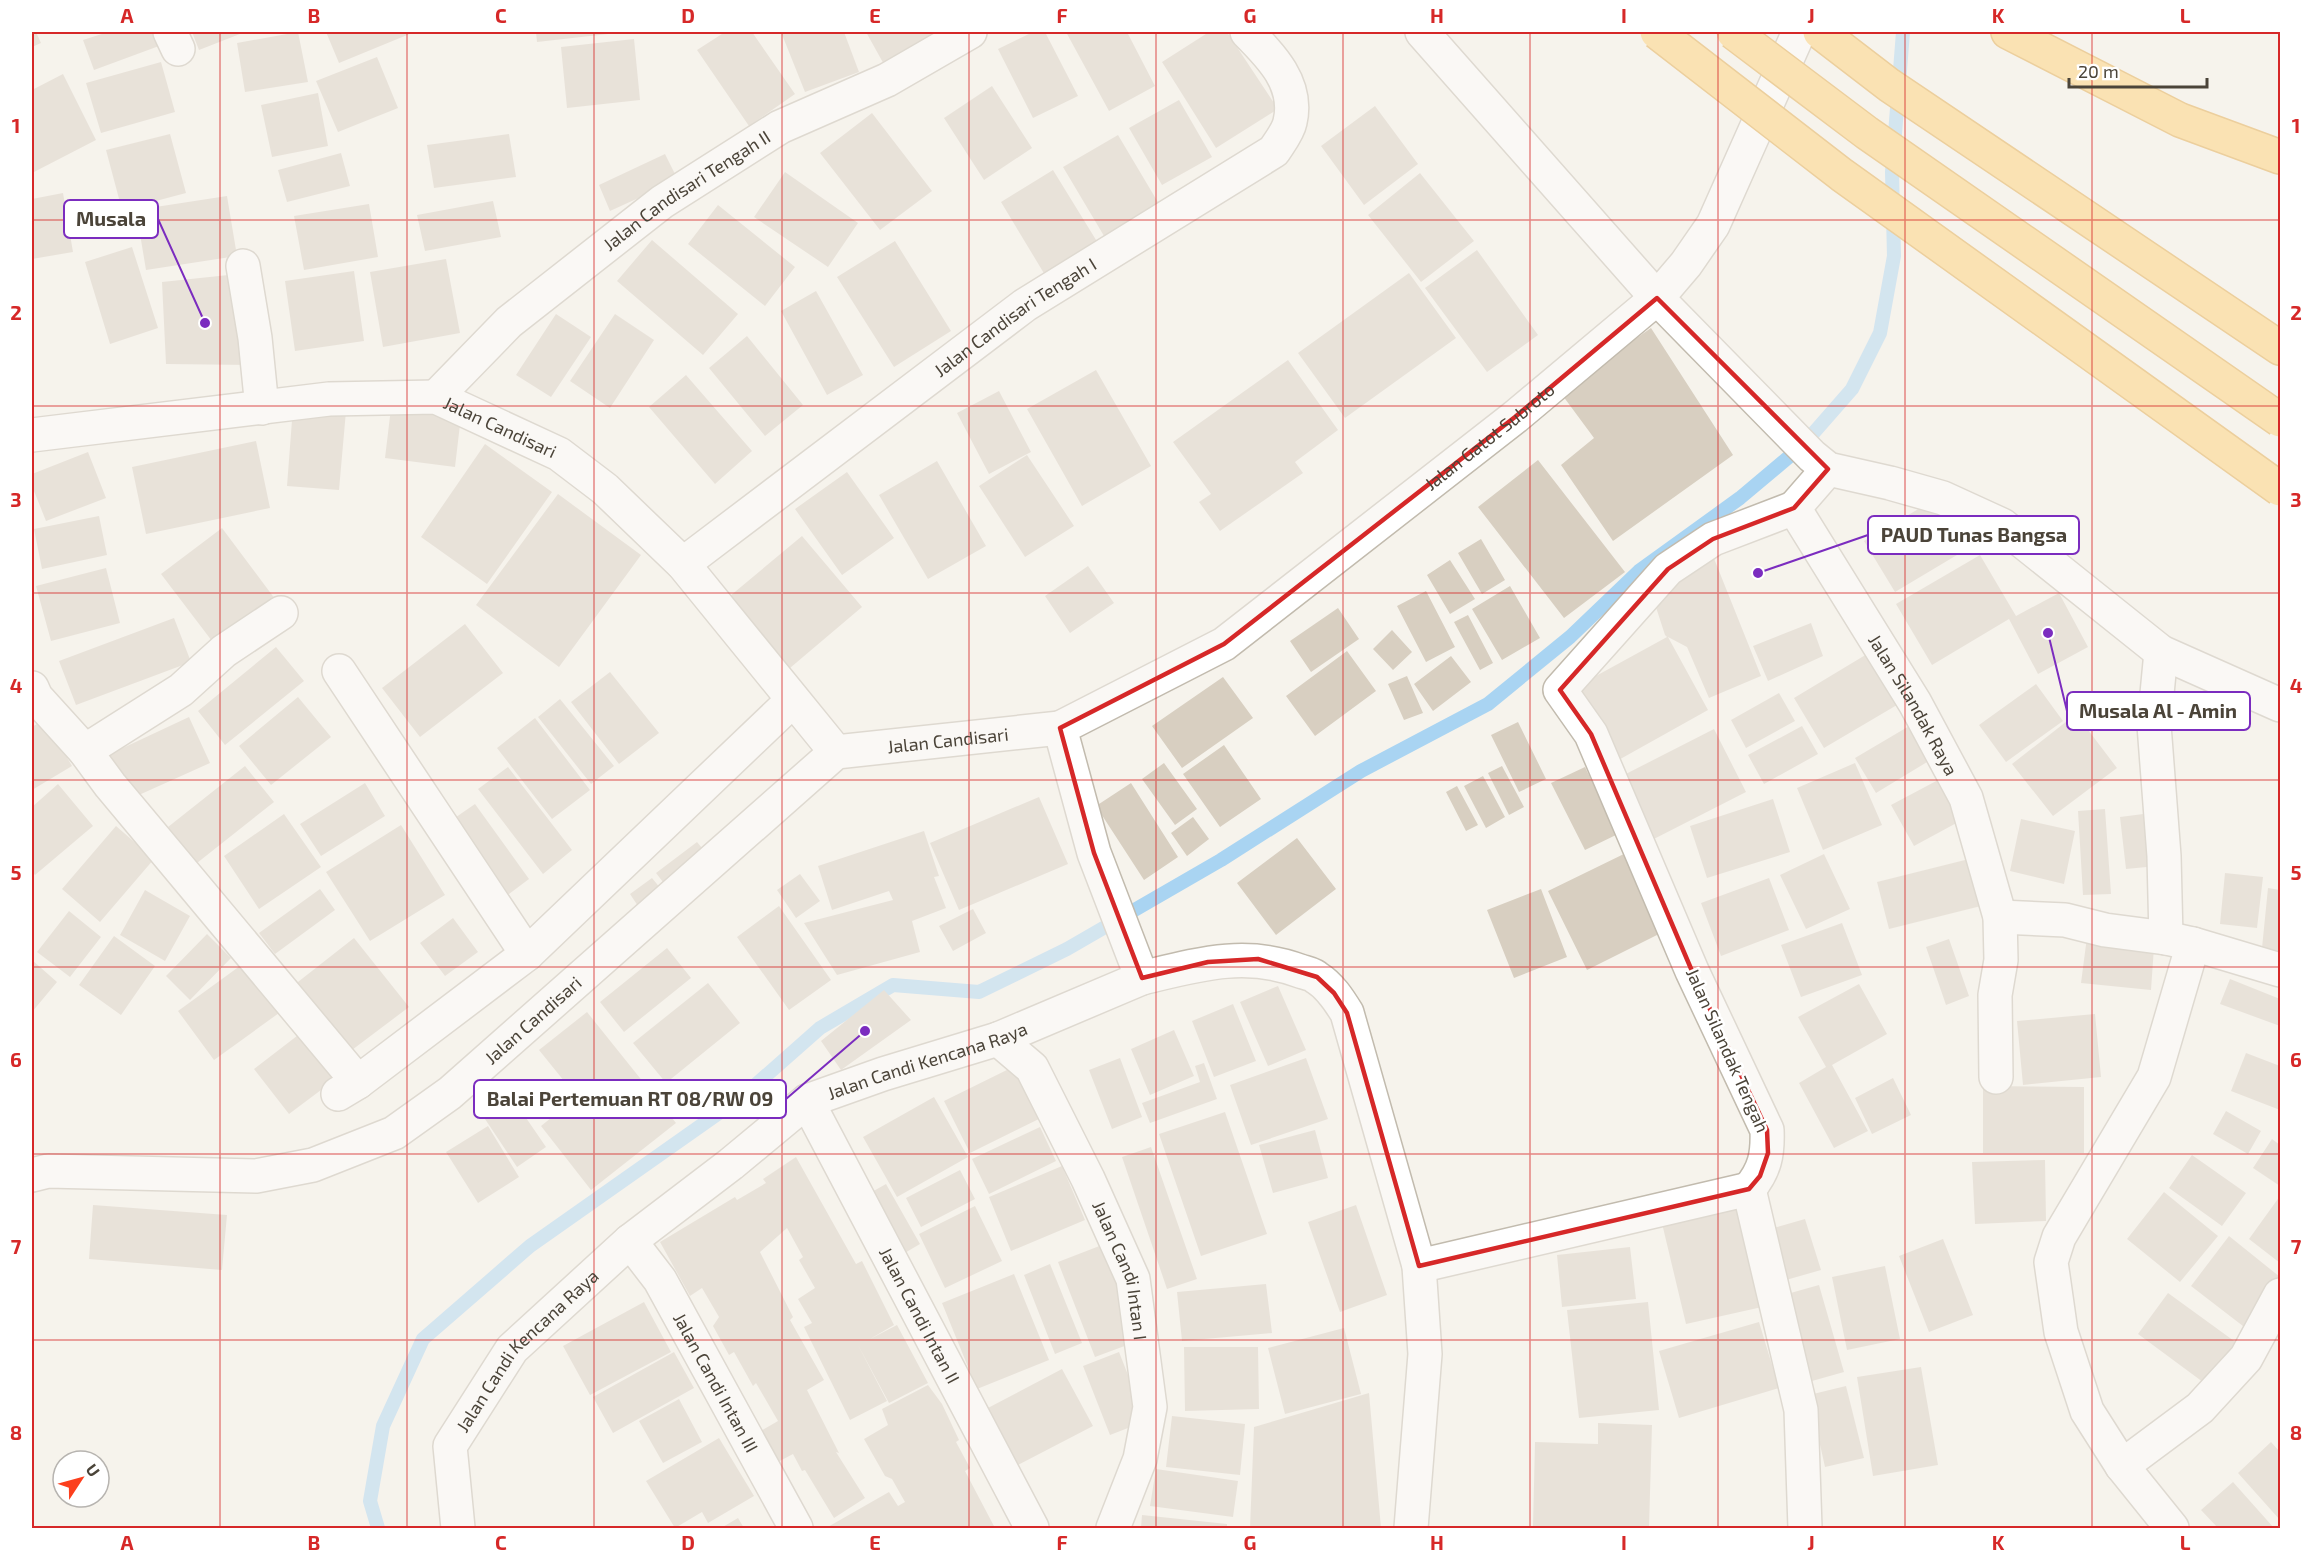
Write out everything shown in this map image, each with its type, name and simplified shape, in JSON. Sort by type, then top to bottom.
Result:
[{"type":"highway","points":[[1657,32],[1842,175],[2280,489]]},
{"type":"highway","points":[[1733,32],[1867,133],[2280,420]]},
{"type":"highway","points":[[1820,32],[1889,85],[2280,348]]},
{"type":"highway","points":[[2008,32],[2180,120],[2280,157]]},
{"type":"street","name":"Jalan Candisari Tengah II","points":[[436,397],[509,322],[662,202],[780,127],[887,80],[970,32]]},
{"type":"street","points":[[1422,32],[1657,298],[1820,462],[1943,498],[2002,525],[2161,652],[2280,705]]},
{"type":"street","name":"Jalan Gatot Subroto","points":[[1059,728],[1224,644],[1515,417],[1657,298],[1686,264],[1713,225],[1799,32]]},
{"type":"street","name":"Jalan Candisari Tengah I","points":[[683,564],[1025,305],[1274,151],[1290,123],[1292,99],[1286,79],[1258,43]]},
{"type":"street","points":[[243,266],[255,338],[262,408]]},
{"type":"street","name":"Jalan Candisari","points":[[32,435],[329,399],[436,397],[559,454],[605,489],[683,564],[836,752]]},
{"type":"street","points":[[1794,508],[1820,462]]},
{"type":"street","name":"Jalan Silandak Tengah","points":[[1749,1189],[1760,1176],[1768,1154],[1767,1130],[1692,971],[1591,734],[1560,690],[1668,569],[1713,539],[1794,508]]},
{"type":"street","name":"Jalan Silandak Raya","points":[[1794,508],[1915,703],[1966,798],[2000,917],[2001,960],[1995,994],[1996,1077]]},
{"type":"street","points":[[85,751],[181,690],[224,651],[281,613]]},
{"type":"street","points":[[2161,652],[2154,724],[2164,856],[2180,941],[2154,1077],[2059,1237],[2051,1262],[2061,1332],[2087,1411],[2122,1466],[2172,1528]]},
{"type":"street","points":[[339,671],[526,954]]},
{"type":"street","points":[[33,694],[85,751],[348,1088],[526,954],[793,700]]},
{"type":"street","name":"Jalan Candisari","points":[[32,1175],[48,1171],[256,1176],[313,1165],[394,1133],[450,1093],[836,752],[1059,728]]},
{"type":"street","points":[[1059,728],[1094,853],[1142,978]]},
{"type":"street","points":[[2000,917],[2065,920],[2105,930],[2180,941],[2280,970]]},
{"type":"street","name":"Jalan Candi Kencana Raya","points":[[458,1528],[450,1446],[512,1349],[630,1241],[807,1101],[883,1074],[998,1039],[1142,978],[1208,962],[1258,959],[1291,967],[1317,977],[1334,993],[1347,1012],[1419,1266],[1425,1354],[1411,1528]]},
{"type":"street","name":"Jalan Candi Intan I","points":[[998,1039],[1032,1068],[1088,1179],[1133,1279],[1150,1407],[1140,1459],[1113,1528]]},
{"type":"street","name":"Jalan Candi Intan II","points":[[807,1101],[1032,1528]]},
{"type":"street","points":[[1419,1266],[1749,1189],[1801,1410],[1805,1528]]},
{"type":"street","name":"Jalan Candi Intan III","points":[[630,1241],[660,1280],[796,1528]]},
{"type":"street","points":[[2122,1466],[2200,1408],[2246,1358],[2280,1296]]},
{"type":"highlighted area","points":[[1657,298],[1828,469],[1794,508],[1713,539],[1668,569],[1560,690],[1591,734],[1692,971],[1767,1130],[1768,1153],[1760,1176],[1749,1189],[1419,1266],[1347,1013],[1334,993],[1317,977],[1258,959],[1208,962],[1142,978],[1094,853],[1060,728],[1224,644],[1515,417]]},
{"type":"building","points":[[32,32],[36,32],[41,43],[32,47]]},
{"type":"building","points":[[108,32],[154,32],[159,46],[94,70],[83,40]]},
{"type":"building","points":[[192,32],[245,32],[199,50]]},
{"type":"building","points":[[298,32],[308,82],[245,92],[237,43]]},
{"type":"building","points":[[326,32],[411,32],[412,33],[339,63]]},
{"type":"building","points":[[536,32],[608,32],[608,34],[537,42]]},
{"type":"building","points":[[725,32],[752,32],[795,94],[749,126],[697,50]]},
{"type":"building","points":[[781,32],[844,32],[859,72],[805,92]]},
{"type":"building","points":[[866,32],[938,32],[942,39],[886,68]]},
{"type":"building","points":[[1033,32],[1045,32],[1078,96],[1033,118],[998,49]]},
{"type":"building","points":[[1066,32],[1127,32],[1155,86],[1109,111]]},
{"type":"building","points":[[1209,32],[1227,32],[1278,109],[1216,148],[1162,62]]},
{"type":"building","points":[[634,39],[640,100],[567,108],[561,47]]},
{"type":"building","points":[[377,57],[398,108],[338,132],[316,81]]},
{"type":"building","points":[[161,62],[175,112],[101,133],[86,83]]},
{"type":"building","points":[[63,74],[96,140],[32,173],[32,90]]},
{"type":"building","points":[[992,86],[1032,148],[984,180],[944,118]]},
{"type":"building","points":[[318,93],[328,146],[272,157],[261,105]]},
{"type":"building","points":[[1179,100],[1212,157],[1162,185],[1129,128]]},
{"type":"building","points":[[1375,106],[1418,164],[1364,205],[1321,146]]},
{"type":"building","points":[[872,113],[932,191],[880,230],[820,153]]},
{"type":"building","points":[[170,134],[186,193],[122,210],[106,150]]},
{"type":"building","points":[[509,134],[516,177],[434,188],[427,145]]},
{"type":"building","points":[[1118,135],[1162,209],[1107,241],[1063,167]]},
{"type":"building","points":[[341,153],[350,186],[287,202],[278,170]]},
{"type":"building","points":[[665,154],[678,180],[610,211],[599,185]]},
{"type":"building","points":[[1053,170],[1101,248],[1048,280],[1001,202]]},
{"type":"building","points":[[785,172],[858,223],[828,267],[754,217]]},
{"type":"building","points":[[1420,173],[1474,241],[1421,282],[1368,215]]},
{"type":"building","points":[[63,193],[73,252],[32,259],[32,199]]},
{"type":"building","points":[[227,196],[237,256],[146,270],[136,210]]},
{"type":"building","points":[[493,201],[501,237],[425,251],[417,215]]},
{"type":"building","points":[[369,204],[378,257],[304,270],[294,216]]},
{"type":"building","points":[[718,205],[795,267],[765,306],[688,244]]},
{"type":"building","points":[[652,240],[738,314],[703,355],[617,281]]},
{"type":"building","points":[[895,241],[951,331],[894,367],[837,277]]},
{"type":"building","points":[[132,247],[158,328],[110,344],[85,262]]},
{"type":"building","points":[[1477,250],[1538,335],[1487,372],[1425,288]]},
{"type":"building","points":[[446,259],[460,333],[383,347],[370,272]]},
{"type":"building","points":[[354,271],[364,341],[295,351],[285,281]]},
{"type":"building","points":[[1409,273],[1456,338],[1345,418],[1298,353]]},
{"type":"building","points":[[238,274],[251,365],[166,364],[162,282]]},
{"type":"building","points":[[816,291],[863,375],[827,395],[781,311]]},
{"type":"building","points":[[556,314],[591,337],[551,397],[516,375]]},
{"type":"building","points":[[615,314],[654,340],[610,408],[570,381]]},
{"type":"building","points":[[1651,328],[1733,455],[1613,541],[1561,465],[1594,438],[1560,392]]},
{"type":"building","points":[[747,336],[803,405],[765,436],[709,368]]},
{"type":"building","points":[[1288,360],[1338,430],[1295,462],[1303,473],[1220,531],[1199,502],[1211,494],[1173,442]]},
{"type":"building","points":[[1096,370],[1151,466],[1082,506],[1027,409]]},
{"type":"building","points":[[686,375],[752,451],[715,484],[649,407]]},
{"type":"building","points":[[999,391],[1031,452],[989,474],[957,413]]},
{"type":"building","points":[[293,407],[346,411],[339,490],[287,486]]},
{"type":"building","points":[[391,408],[461,416],[455,467],[385,458]]},
{"type":"building","points":[[256,441],[270,508],[146,534],[132,467]]},
{"type":"building","points":[[485,444],[552,492],[487,584],[421,537]]},
{"type":"building","points":[[88,452],[106,498],[46,521],[32,486],[32,474]]},
{"type":"building","points":[[1027,455],[1074,526],[1025,557],[979,486]]},
{"type":"building","points":[[1538,460],[1625,572],[1564,618],[1478,507]]},
{"type":"building","points":[[937,461],[986,546],[928,579],[879,495]]},
{"type":"building","points":[[847,472],[894,538],[842,575],[795,509]]},
{"type":"building","points":[[558,494],[641,555],[559,667],[476,605]]},
{"type":"building","points":[[1932,501],[1962,552],[1895,592],[1864,541]]},
{"type":"building","points":[[99,516],[107,555],[42,569],[34,529]]},
{"type":"building","points":[[222,528],[275,599],[215,645],[161,574]]},
{"type":"building","points":[[802,536],[862,607],[790,668],[730,596]]},
{"type":"building","points":[[1481,539],[1505,580],[1482,594],[1458,553]]},
{"type":"building","points":[[1711,551],[1761,676],[1709,698],[1687,647],[1668,637],[1708,710],[1615,762],[1574,688],[1667,637],[1652,595]]},
{"type":"building","points":[[1980,555],[2016,616],[2059,593],[2088,647],[2038,674],[2009,619],[1932,665],[1896,604]]},
{"type":"building","points":[[1450,560],[1475,599],[1450,614],[1427,575]]},
{"type":"building","points":[[1088,566],[1114,603],[1070,633],[1045,596]]},
{"type":"building","points":[[106,568],[120,623],[51,641],[36,586]]},
{"type":"building","points":[[1510,586],[1540,638],[1502,660],[1472,609]]},
{"type":"building","points":[[1426,591],[1455,647],[1426,662],[1397,606]]},
{"type":"building","points":[[1338,608],[1359,639],[1311,672],[1290,641]]},
{"type":"building","points":[[1468,615],[1493,663],[1480,670],[1454,622]]},
{"type":"building","points":[[174,618],[191,662],[76,705],[59,661]]},
{"type":"building","points":[[1811,623],[1823,656],[1768,681],[1753,646]]},
{"type":"building","points":[[465,624],[503,673],[420,737],[382,688]]},
{"type":"building","points":[[1392,630],[1412,652],[1393,670],[1373,649]]},
{"type":"building","points":[[276,647],[304,681],[225,745],[198,711]]},
{"type":"building","points":[[1347,651],[1376,691],[1315,736],[1286,696]]},
{"type":"building","points":[[1872,651],[1902,702],[1824,748],[1794,698]]},
{"type":"building","points":[[1451,656],[1471,682],[1433,711],[1414,684]]},
{"type":"building","points":[[610,672],[659,733],[619,764],[571,702]]},
{"type":"building","points":[[1407,676],[1423,713],[1404,720],[1388,684]]},
{"type":"building","points":[[1223,677],[1253,718],[1182,768],[1152,726]]},
{"type":"building","points":[[2036,684],[2063,721],[2006,762],[1979,725]]},
{"type":"building","points":[[1779,693],[1795,721],[1746,748],[1731,720]]},
{"type":"building","points":[[298,697],[331,737],[271,785],[239,746]]},
{"type":"building","points":[[560,699],[614,766],[591,784],[538,717]]},
{"type":"building","points":[[2076,714],[2117,768],[2053,816],[2012,764]]},
{"type":"building","points":[[189,717],[210,763],[130,799],[110,754]]},
{"type":"building","points":[[535,718],[590,790],[552,819],[497,748]]},
{"type":"building","points":[[45,719],[72,766],[32,790],[32,727]]},
{"type":"building","points":[[1518,722],[1546,779],[1519,792],[1491,735]]},
{"type":"building","points":[[1916,722],[1937,756],[1876,793],[1855,758]]},
{"type":"building","points":[[1802,726],[1818,754],[1764,784],[1748,755]]},
{"type":"building","points":[[1714,729],[1746,792],[1648,842],[1616,779]]},
{"type":"building","points":[[1224,745],[1261,799],[1220,827],[1183,774]]},
{"type":"building","points":[[1164,763],[1197,809],[1175,825],[1142,779]]},
{"type":"building","points":[[1855,763],[1882,825],[1823,850],[1797,788]]},
{"type":"building","points":[[245,766],[274,802],[197,863],[168,827]]},
{"type":"building","points":[[1502,766],[1524,807],[1509,815],[1488,773]]},
{"type":"building","points":[[508,767],[572,850],[543,874],[478,789]]},
{"type":"building","points":[[1585,767],[1618,834],[1585,850],[1551,783]]},
{"type":"building","points":[[1483,776],[1505,817],[1486,828],[1464,786]]},
{"type":"building","points":[[1940,779],[1962,820],[1914,846],[1891,805]]},
{"type":"building","points":[[365,783],[385,816],[321,856],[300,824]]},
{"type":"building","points":[[1131,783],[1178,857],[1144,880],[1096,806]]},
{"type":"building","points":[[58,784],[93,826],[35,875],[32,871],[32,807]]},
{"type":"building","points":[[1457,786],[1478,825],[1466,831],[1446,792]]},
{"type":"building","points":[[1039,797],[1068,864],[959,910],[930,843]]},
{"type":"building","points":[[1773,799],[1790,852],[1707,878],[1690,826]]},
{"type":"building","points":[[475,804],[529,879],[501,900],[446,824]]},
{"type":"building","points":[[2105,809],[2111,894],[2083,895],[2078,811]]},
{"type":"building","points":[[2151,813],[2157,866],[2126,869],[2120,817]]},
{"type":"building","points":[[284,814],[321,867],[259,909],[224,856]]},
{"type":"building","points":[[1193,817],[1209,839],[1187,856],[1171,833]]},
{"type":"building","points":[[2021,819],[2075,831],[2064,884],[2010,871]]},
{"type":"building","points":[[401,825],[445,895],[370,941],[326,872]]},
{"type":"building","points":[[116,826],[154,859],[100,922],[62,889]]},
{"type":"building","points":[[924,831],[939,876],[934,877],[946,908],[912,921],[920,952],[837,975],[804,923],[893,900],[889,891],[832,910],[818,866]]},
{"type":"building","points":[[1297,838],[1336,889],[1276,935],[1237,883]]},
{"type":"building","points":[[697,842],[707,854],[666,886],[656,873]]},
{"type":"building","points":[[1630,851],[1669,929],[1587,970],[1548,891]]},
{"type":"building","points":[[1824,854],[1850,909],[1806,929],[1780,875]]},
{"type":"building","points":[[1969,859],[1981,906],[1889,929],[1877,882]]},
{"type":"building","points":[[2225,873],[2263,877],[2257,928],[2220,924]]},
{"type":"building","points":[[800,874],[820,901],[796,918],[777,890]]},
{"type":"building","points":[[652,878],[661,889],[638,906],[630,894]]},
{"type":"building","points":[[1769,878],[1789,930],[1721,956],[1701,903]]},
{"type":"building","points":[[2268,888],[2280,890],[2280,960],[2261,958]]},
{"type":"building","points":[[320,889],[335,910],[275,954],[259,933]]},
{"type":"building","points":[[1541,889],[1567,957],[1514,978],[1487,910]]},
{"type":"building","points":[[145,890],[190,916],[165,961],[120,935]]},
{"type":"building","points":[[779,906],[831,980],[789,1010],[737,937]]},
{"type":"building","points":[[973,909],[986,933],[953,951],[939,926]]},
{"type":"building","points":[[69,911],[101,937],[70,977],[37,952]]},
{"type":"building","points":[[453,918],[478,952],[445,976],[420,943]]},
{"type":"building","points":[[1842,923],[1862,975],[1801,997],[1781,945]]},
{"type":"building","points":[[207,934],[231,958],[190,1000],[166,976]]},
{"type":"building","points":[[114,936],[155,966],[121,1015],[79,985]]},
{"type":"building","points":[[2087,937],[2154,947],[2151,990],[2081,983]]},
{"type":"building","points":[[354,938],[409,1007],[344,1056],[289,989]]},
{"type":"building","points":[[1949,939],[1969,996],[1946,1005],[1926,947]]},
{"type":"building","points":[[667,948],[691,978],[624,1032],[600,1002]]},
{"type":"building","points":[[32,960],[57,982],[32,1012]]},
{"type":"building","points":[[244,963],[279,1013],[214,1060],[178,1011]]},
{"type":"building","points":[[2230,979],[2280,999],[2280,1026],[2220,1004]]},
{"type":"building","points":[[708,983],[740,1023],[666,1083],[633,1043]]},
{"type":"building","points":[[1859,984],[1887,1034],[1832,1065],[1868,1131],[1834,1148],[1799,1083],[1826,1067],[1798,1017]]},
{"type":"building","points":[[1278,986],[1306,1050],[1268,1066],[1240,1002]]},
{"type":"building","points":[[884,990],[911,1020],[841,1070],[821,1041]]},
{"type":"building","points":[[1233,1004],[1256,1061],[1214,1077],[1192,1021]]},
{"type":"building","points":[[587,1012],[676,1123],[591,1190],[541,1126],[577,1097],[539,1050]]},
{"type":"building","points":[[2095,1014],[2101,1077],[2023,1085],[2017,1021]]},
{"type":"building","points":[[306,1029],[341,1075],[289,1114],[254,1069]]},
{"type":"building","points":[[1174,1030],[1194,1076],[1150,1095],[1131,1049]]},
{"type":"building","points":[[2246,1053],[2280,1066],[2280,1110],[2231,1091]]},
{"type":"building","points":[[1120,1058],[1142,1117],[1112,1129],[1089,1070]]},
{"type":"building","points":[[1306,1058],[1328,1119],[1251,1145],[1230,1085]]},
{"type":"building","points":[[1021,1063],[1047,1115],[970,1153],[944,1101]]},
{"type":"building","points":[[1204,1063],[1217,1099],[1150,1123],[1142,1103],[1200,1082],[1195,1066]]},
{"type":"building","points":[[1893,1078],[1911,1115],[1872,1134],[1855,1098]]},
{"type":"building","points":[[1983,1086],[2084,1087],[2084,1153],[1983,1153]]},
{"type":"building","points":[[505,1087],[546,1147],[517,1167],[477,1107]]},
{"type":"building","points":[[934,1097],[968,1157],[897,1197],[863,1137]]},
{"type":"building","points":[[2226,1111],[2261,1131],[2248,1154],[2213,1134]]},
{"type":"building","points":[[1225,1112],[1267,1234],[1201,1256],[1159,1134]]},
{"type":"building","points":[[488,1126],[519,1177],[478,1203],[446,1152]]},
{"type":"building","points":[[1040,1127],[1056,1161],[989,1194],[972,1159]]},
{"type":"building","points":[[1315,1130],[1328,1178],[1273,1193],[1259,1145]]},
{"type":"building","points":[[2272,1139],[2280,1145],[2280,1186],[2253,1168]]},
{"type":"building","points":[[1151,1147],[1197,1279],[1167,1289],[1122,1157]]},
{"type":"building","points":[[2192,1155],[2246,1193],[2222,1226],[2169,1188]]},
{"type":"building","points":[[796,1157],[856,1264],[862,1261],[894,1325],[870,1339],[897,1325],[928,1383],[889,1403],[858,1345],[887,1401],[850,1420],[804,1327],[812,1323],[798,1299],[815,1288],[799,1260],[803,1257],[787,1228],[760,1252],[793,1317],[790,1320],[824,1380],[807,1390],[839,1453],[836,1452],[865,1498],[834,1518],[793,1454],[776,1463],[759,1432],[778,1421],[756,1383],[753,1386],[734,1352],[729,1355],[713,1326],[719,1317],[702,1288],[690,1296],[660,1242],[735,1197],[737,1200],[766,1183],[763,1179]]},
{"type":"building","points":[[2045,1160],[2046,1221],[1975,1224],[1972,1162]]},
{"type":"building","points":[[1062,1166],[1085,1220],[1011,1251],[989,1197]]},
{"type":"building","points":[[960,1170],[975,1199],[921,1227],[906,1198]]},
{"type":"building","points":[[886,1184],[920,1244],[903,1254],[870,1193]]},
{"type":"building","points":[[2164,1192],[2218,1236],[2180,1282],[2127,1239]]},
{"type":"building","points":[[2280,1196],[2280,1263],[2249,1239]]},
{"type":"building","points":[[1737,1198],[1762,1307],[1686,1324],[1660,1215]]},
{"type":"building","points":[[93,1205],[227,1215],[222,1270],[89,1259]]},
{"type":"building","points":[[1356,1205],[1387,1295],[1340,1312],[1308,1222]]},
{"type":"building","points":[[975,1206],[1002,1261],[945,1288],[919,1234]]},
{"type":"building","points":[[1805,1219],[1821,1270],[1786,1280],[1770,1229]]},
{"type":"building","points":[[2229,1236],[2280,1277],[2252,1333],[2191,1286]]},
{"type":"building","points":[[1943,1239],[1973,1315],[1929,1332],[1899,1256]]},
{"type":"building","points":[[1102,1245],[1138,1341],[1095,1357],[1058,1262]]},
{"type":"building","points":[[1630,1247],[1636,1299],[1562,1307],[1557,1255]]},
{"type":"building","points":[[1050,1264],[1082,1343],[1055,1354],[1024,1275]]},
{"type":"building","points":[[1885,1266],[1900,1339],[1847,1350],[1832,1277]]},
{"type":"building","points":[[1014,1274],[1049,1360],[977,1389],[942,1303]]},
{"type":"building","points":[[1266,1284],[1272,1333],[1182,1341],[1177,1292]]},
{"type":"building","points":[[1819,1285],[1844,1372],[1812,1381],[1787,1294]]},
{"type":"building","points":[[2168,1293],[2241,1346],[2211,1388],[2138,1334]]},
{"type":"building","points":[[644,1302],[671,1352],[590,1395],[563,1346]]},
{"type":"building","points":[[1648,1302],[1659,1410],[1579,1418],[1567,1310]]},
{"type":"building","points":[[1759,1322],[1779,1388],[1679,1418],[1659,1351]]},
{"type":"building","points":[[1344,1328],[1361,1394],[1285,1414],[1268,1348]]},
{"type":"building","points":[[1184,1347],[1258,1347],[1259,1409],[1185,1411]]},
{"type":"building","points":[[674,1352],[694,1388],[613,1433],[593,1397]]},
{"type":"building","points":[[1119,1352],[1146,1421],[1110,1435],[1083,1366]]},
{"type":"building","points":[[1921,1367],[1938,1465],[1873,1476],[1857,1377]]},
{"type":"building","points":[[1062,1369],[1093,1426],[1016,1466],[986,1409]]},
{"type":"building","points":[[928,1385],[942,1404],[959,1440],[956,1442],[970,1468],[965,1471],[995,1528],[826,1528],[889,1492],[898,1506],[905,1502],[892,1479],[885,1476],[864,1439],[888,1425],[882,1409]]},
{"type":"building","points":[[1846,1386],[1864,1458],[1825,1467],[1809,1395]]},
{"type":"building","points":[[1369,1393],[1381,1528],[1250,1528],[1254,1427]]},
{"type":"building","points":[[679,1399],[702,1442],[663,1463],[639,1421]]},
{"type":"building","points":[[1172,1416],[1245,1424],[1240,1475],[1166,1467]]},
{"type":"building","points":[[1598,1423],[1652,1425],[1649,1528],[1533,1527],[1535,1442],[1598,1444]]},
{"type":"building","points":[[719,1438],[754,1496],[708,1523],[702,1512],[675,1528],[646,1481]]},
{"type":"building","points":[[2271,1442],[2280,1452],[2280,1520],[2238,1473]]},
{"type":"building","points":[[1156,1469],[1238,1481],[1233,1517],[1150,1506]]},
{"type":"building","points":[[2233,1482],[2274,1528],[2218,1528],[2201,1510]]},
{"type":"building","points":[[1142,1515],[1227,1524],[1227,1528],[1141,1528]]},
{"type":"building","points":[[738,1518],[744,1528],[721,1528]]},
{"type":"waterway","points":[[378,1528],[370,1501],[383,1426],[423,1339],[530,1246],[743,1096],[820,1028],[893,985],[979,992],[1067,949],[1221,860],[1361,771],[1488,704],[1570,637],[1639,571],[1740,498],[1803,445],[1852,389],[1880,333],[1894,256],[1892,172],[1903,32]]},
{"type":"place","name":"Musala","points":[[205,323]]},
{"type":"place","name":"PAUD Tunas Bangsa","points":[[1758,573]]},
{"type":"place","name":"Musala Al - Amin","points":[[2048,633]]},
{"type":"place","name":"Balai Pertemuan RT 08/RW 09","points":[[865,1031]]}]
